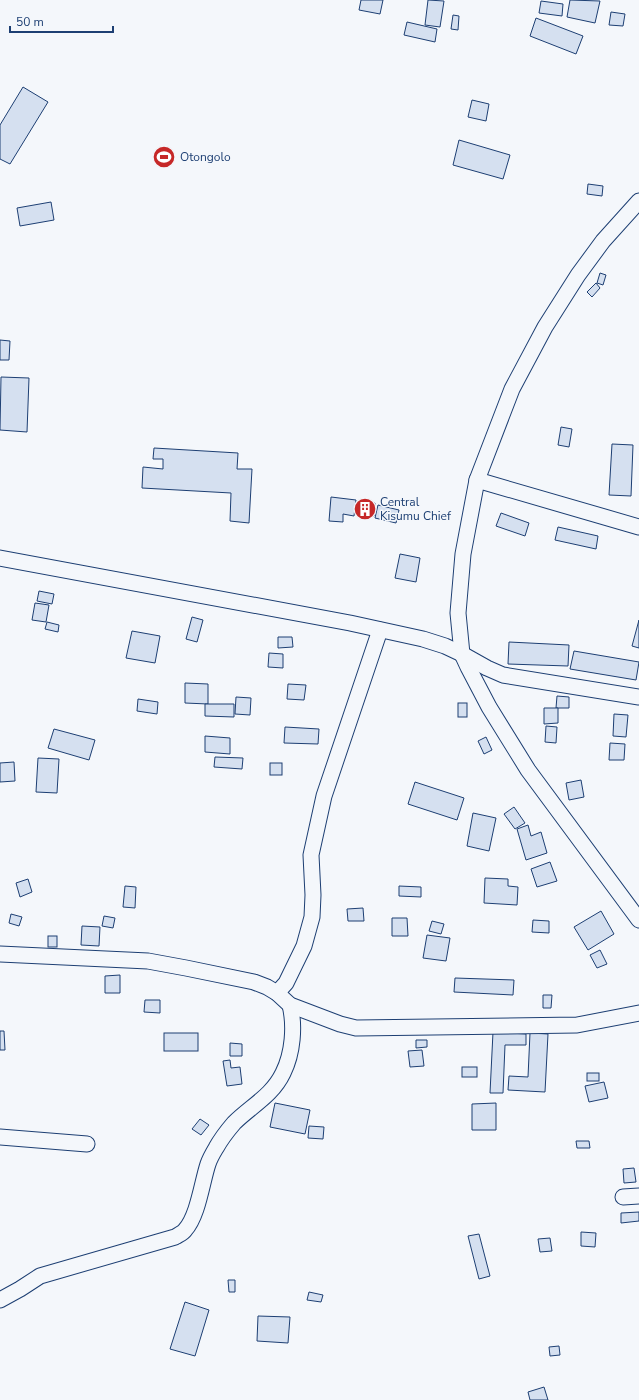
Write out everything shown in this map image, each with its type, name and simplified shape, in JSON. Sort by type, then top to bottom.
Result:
[{"type":"street","points":[[639,201],[603,241],[578,275],[545,327],[512,389],[477,480],[463,554],[458,613],[462,654],[488,707],[528,770],[639,920]]},
{"type":"street","points":[[477,480],[639,527]]},
{"type":"street","points":[[0,558],[182,591],[380,630],[445,646],[503,675],[639,697]]},
{"type":"street","points":[[277,993],[286,983],[304,946],[312,917],[312,856],[324,796],[380,630]]},
{"type":"street","points":[[0,954],[148,961],[254,982],[277,993],[290,1005],[340,1024],[356,1028],[577,1025],[639,1013]]},
{"type":"street","points":[[0,1300],[20,1290],[40,1276],[175,1237],[185,1230],[197,1205],[208,1162],[217,1146],[234,1123],[265,1098],[278,1083],[284,1072],[289,1056],[292,1035],[293,1019],[290,1005]]},
{"type":"street","points":[[0,1137],[86,1144]]},
{"type":"street","points":[[623,1197],[639,1196]]},
{"type":"building","points":[[361,0],[383,0],[380,14],[359,10]]},
{"type":"building","points":[[428,0],[444,1],[440,27],[425,25]]},
{"type":"building","points":[[570,0],[600,1],[595,23],[567,17]]},
{"type":"building","points":[[541,1],[563,4],[562,16],[539,13]]},
{"type":"building","points":[[611,12],[625,14],[623,26],[609,25]]},
{"type":"building","points":[[453,15],[459,16],[458,30],[451,29]]},
{"type":"building","points":[[536,18],[583,36],[576,54],[530,36]]},
{"type":"building","points":[[407,22],[437,29],[435,42],[404,35]]},
{"type":"building","points":[[23,87],[48,102],[10,164],[0,159],[0,125]]},
{"type":"building","points":[[472,100],[489,104],[486,121],[468,117]]},
{"type":"building","points":[[459,140],[510,155],[503,179],[453,165]]},
{"type":"building","points":[[588,184],[603,186],[602,196],[587,194]]},
{"type":"building","points":[[51,202],[54,220],[20,226],[17,208]]},
{"type":"building","points":[[600,273],[606,275],[603,285],[597,283]]},
{"type":"building","points":[[596,283],[600,288],[592,297],[587,292]]},
{"type":"building","points":[[0,340],[10,341],[9,360],[0,360]]},
{"type":"building","points":[[1,377],[29,378],[27,432],[0,430]]},
{"type":"building","points":[[561,427],[572,429],[569,447],[558,445]]},
{"type":"building","points":[[612,444],[633,445],[631,496],[609,495]]},
{"type":"building","points":[[154,448],[238,453],[237,469],[252,469],[249,523],[230,521],[231,493],[142,488],[143,467],[163,469],[163,459],[153,459]]},
{"type":"building","points":[[331,497],[356,500],[354,516],[343,514],[343,522],[329,521]]},
{"type":"building","name":"Central Kisumu Chief","points":[[357,502],[375,503],[374,516],[356,515]]},
{"type":"building","points":[[378,505],[399,510],[396,523],[375,518]]},
{"type":"building","points":[[501,513],[529,523],[525,536],[496,526]]},
{"type":"building","points":[[558,527],[598,536],[596,549],[555,540]]},
{"type":"building","points":[[400,554],[420,558],[416,582],[395,578]]},
{"type":"building","points":[[39,591],[54,594],[52,604],[37,601]]},
{"type":"building","points":[[35,603],[49,605],[46,622],[32,620]]},
{"type":"building","points":[[192,617],[203,620],[197,642],[186,639]]},
{"type":"building","points":[[639,620],[639,648],[632,646]]},
{"type":"building","points":[[47,622],[59,625],[58,632],[45,629]]},
{"type":"building","points":[[132,631],[160,636],[155,663],[126,658]]},
{"type":"building","points":[[278,637],[292,637],[293,647],[278,648]]},
{"type":"building","points":[[509,642],[569,645],[568,666],[508,664]]},
{"type":"building","points":[[574,651],[639,662],[636,680],[570,669]]},
{"type":"building","points":[[269,653],[283,654],[283,668],[268,667]]},
{"type":"building","points":[[185,683],[208,684],[208,704],[185,703]]},
{"type":"building","points":[[288,684],[306,685],[304,700],[287,699]]},
{"type":"building","points":[[557,696],[569,697],[569,708],[556,708]]},
{"type":"building","points":[[236,697],[251,698],[250,715],[235,714]]},
{"type":"building","points":[[138,699],[158,702],[157,714],[137,711]]},
{"type":"building","points":[[458,703],[467,703],[467,717],[458,717]]},
{"type":"building","points":[[205,704],[234,704],[234,717],[205,716]]},
{"type":"building","points":[[544,708],[558,708],[558,723],[544,724]]},
{"type":"building","points":[[614,714],[628,715],[626,737],[613,736]]},
{"type":"building","points":[[546,726],[557,727],[556,743],[545,742]]},
{"type":"building","points":[[285,727],[319,729],[318,744],[284,743]]},
{"type":"building","points":[[54,729],[95,740],[89,760],[48,748]]},
{"type":"building","points":[[205,736],[230,738],[230,754],[205,752]]},
{"type":"building","points":[[486,737],[492,750],[484,754],[478,741]]},
{"type":"building","points":[[610,743],[625,744],[624,760],[609,760]]},
{"type":"building","points":[[215,757],[243,758],[242,769],[214,767]]},
{"type":"building","points":[[38,758],[59,759],[57,793],[36,792]]},
{"type":"building","points":[[14,762],[15,781],[0,782],[0,763]]},
{"type":"building","points":[[270,763],[282,763],[282,775],[270,775]]},
{"type":"building","points":[[581,780],[584,797],[569,800],[566,783]]},
{"type":"building","points":[[415,782],[464,798],[457,820],[408,804]]},
{"type":"building","points":[[514,807],[525,823],[515,829],[504,814]]},
{"type":"building","points":[[473,813],[496,818],[489,851],[467,846]]},
{"type":"building","points":[[528,825],[531,836],[541,832],[547,853],[526,860],[517,829]]},
{"type":"building","points":[[550,862],[557,881],[537,887],[531,869]]},
{"type":"building","points":[[485,878],[508,879],[508,886],[518,887],[517,905],[484,903]]},
{"type":"building","points":[[28,879],[32,892],[20,897],[16,883]]},
{"type":"building","points":[[125,886],[136,887],[135,908],[123,907]]},
{"type":"building","points":[[399,886],[421,887],[421,897],[399,896]]},
{"type":"building","points":[[363,908],[364,921],[348,921],[347,909]]},
{"type":"building","points":[[601,911],[614,934],[588,950],[574,927]]},
{"type":"building","points":[[11,914],[22,917],[19,926],[9,923]]},
{"type":"building","points":[[104,916],[115,918],[113,928],[102,926]]},
{"type":"building","points":[[392,918],[407,918],[408,936],[392,936]]},
{"type":"building","points":[[533,920],[549,921],[549,933],[532,932]]},
{"type":"building","points":[[432,921],[444,924],[441,934],[429,931]]},
{"type":"building","points":[[82,926],[100,927],[99,946],[81,945]]},
{"type":"building","points":[[427,935],[450,938],[446,961],[423,958]]},
{"type":"building","points":[[48,936],[57,936],[57,947],[48,947]]},
{"type":"building","points":[[600,950],[607,964],[597,968],[590,955]]},
{"type":"building","points":[[120,975],[120,993],[105,993],[105,976]]},
{"type":"building","points":[[455,978],[514,980],[513,995],[454,992]]},
{"type":"building","points":[[543,995],[552,995],[551,1008],[543,1008]]},
{"type":"building","points":[[145,1000],[160,1000],[160,1013],[144,1012]]},
{"type":"building","points":[[0,1031],[4,1031],[5,1050],[0,1050]]},
{"type":"building","points":[[493,1032],[526,1034],[526,1045],[505,1045],[503,1093],[490,1093]]},
{"type":"building","points":[[164,1033],[198,1033],[198,1051],[164,1051]]},
{"type":"building","points":[[530,1033],[548,1034],[545,1092],[508,1090],[509,1076],[528,1077]]},
{"type":"building","points":[[416,1040],[427,1040],[427,1047],[416,1048]]},
{"type":"building","points":[[230,1043],[242,1044],[242,1056],[230,1056]]},
{"type":"building","points":[[422,1050],[424,1066],[410,1067],[408,1051]]},
{"type":"building","points":[[230,1060],[231,1068],[240,1067],[242,1084],[227,1086],[223,1061]]},
{"type":"building","points":[[462,1067],[477,1067],[477,1077],[462,1077]]},
{"type":"building","points":[[587,1073],[599,1073],[599,1081],[587,1081]]},
{"type":"building","points":[[604,1082],[608,1098],[589,1102],[585,1086]]},
{"type":"building","points":[[275,1103],[310,1110],[305,1134],[270,1127]]},
{"type":"building","points":[[496,1103],[496,1130],[472,1130],[472,1104]]},
{"type":"building","points":[[200,1119],[209,1125],[201,1135],[192,1129]]},
{"type":"building","points":[[309,1126],[324,1127],[323,1139],[308,1138]]},
{"type":"building","points":[[576,1141],[589,1141],[590,1148],[577,1148]]},
{"type":"building","points":[[634,1168],[636,1182],[624,1183],[623,1169]]},
{"type":"building","points":[[639,1212],[639,1221],[621,1223],[621,1213]]},
{"type":"building","points":[[581,1232],[596,1233],[595,1247],[581,1246]]},
{"type":"building","points":[[479,1234],[490,1276],[479,1279],[468,1236]]},
{"type":"building","points":[[550,1238],[552,1251],[540,1252],[538,1239]]},
{"type":"building","points":[[228,1280],[235,1280],[235,1292],[229,1292]]},
{"type":"building","points":[[309,1292],[323,1295],[321,1302],[307,1300]]},
{"type":"building","points":[[185,1302],[209,1310],[195,1356],[170,1349]]},
{"type":"building","points":[[258,1316],[290,1317],[288,1343],[257,1341]]},
{"type":"building","points":[[559,1346],[560,1355],[550,1356],[549,1347]]},
{"type":"building","points":[[544,1387],[548,1400],[530,1400],[528,1392]]},
{"type":"place","name":"Otongolo","points":[[164,157]]},
{"type":"place","name":"Central Kisumu Chief","points":[[365,509]]}]
